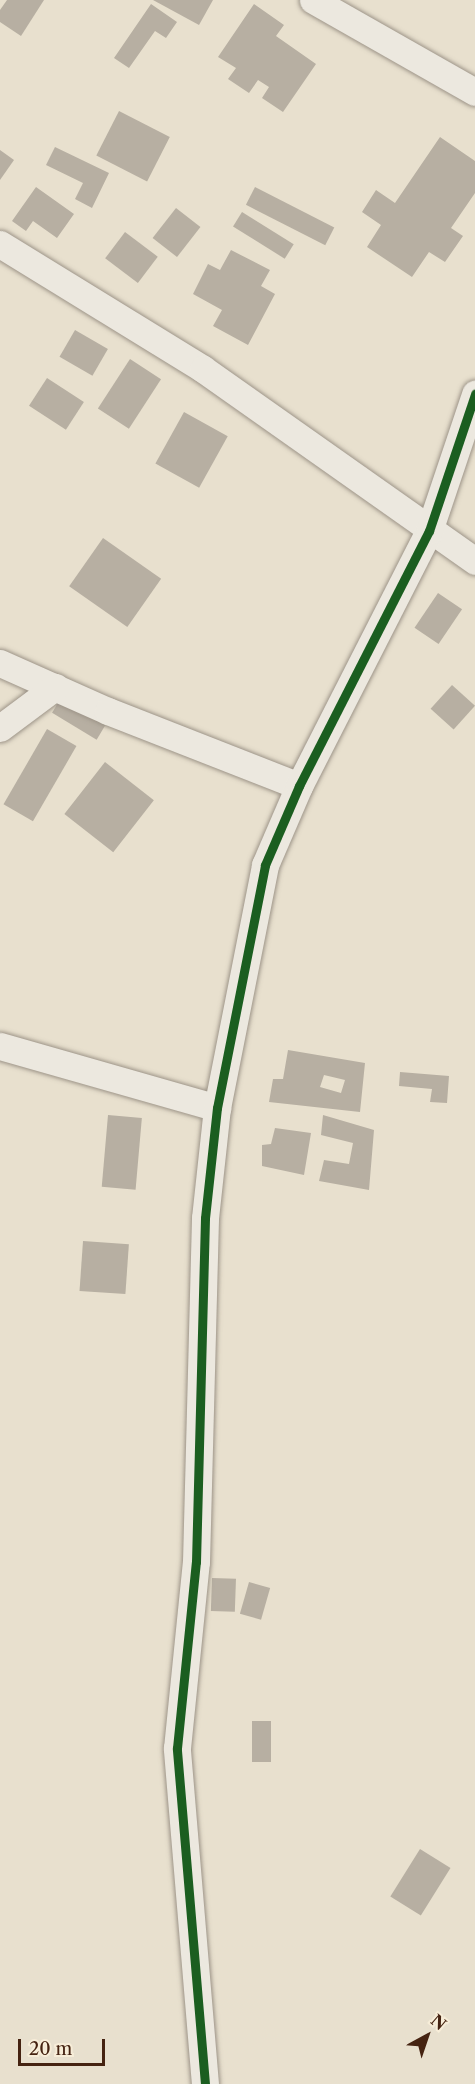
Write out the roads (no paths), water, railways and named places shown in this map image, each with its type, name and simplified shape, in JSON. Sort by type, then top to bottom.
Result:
[{"type":"street","points":[[313,0],[475,92]]},
{"type":"street","points":[[0,244],[203,369],[429,531],[475,561]]},
{"type":"street","points":[[205,2084],[177,1748],[196,1562],[205,1218],[218,1108],[265,865],[299,786],[429,531],[475,394]]},
{"type":"street","points":[[0,663],[299,786]]},
{"type":"street","points":[[0,728],[55,687]]},
{"type":"street","points":[[0,1046],[218,1108]]}]
